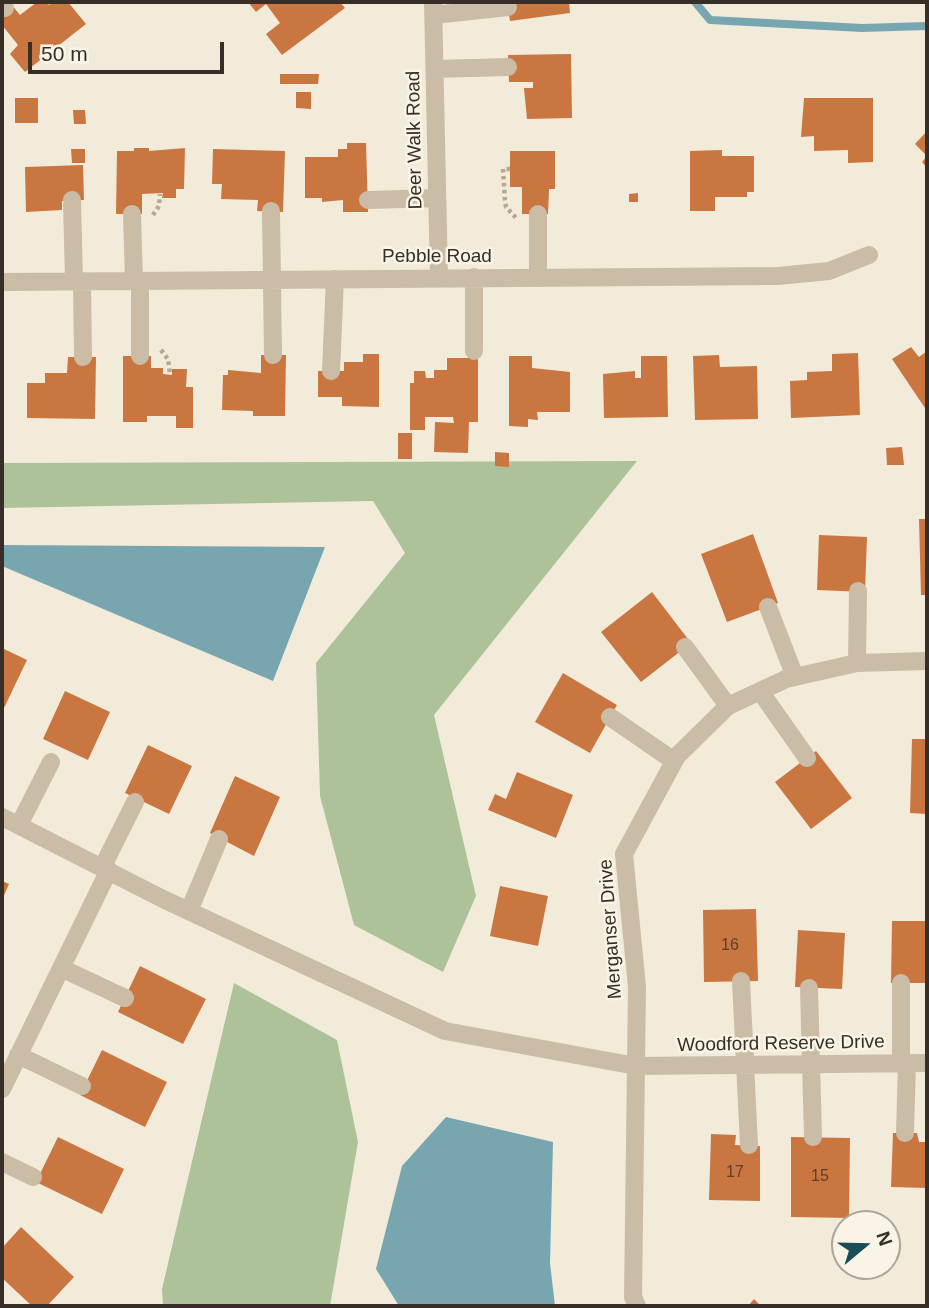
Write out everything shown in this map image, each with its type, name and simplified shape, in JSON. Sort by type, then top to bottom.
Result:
[{"type":"street","points":[[433,8],[508,7]]},
{"type":"street","name":"Deer Walk Road","points":[[433,8],[439,277]]},
{"type":"street","points":[[435,69],[508,67]]},
{"type":"street","points":[[368,200],[437,198]]},
{"type":"street","points":[[72,200],[83,357]]},
{"type":"street","points":[[271,211],[273,355]]},
{"type":"street","points":[[132,214],[140,356]]},
{"type":"street","points":[[538,219],[538,277]]},
{"type":"street","name":"Pebble Road","points":[[2,282],[778,276],[829,271],[869,255]]},
{"type":"street","points":[[474,277],[474,351]]},
{"type":"street","points":[[331,371],[335,279]]},
{"type":"street","points":[[858,592],[858,663]]},
{"type":"street","points":[[768,607],[795,677]]},
{"type":"street","points":[[685,647],[728,706]]},
{"type":"street","name":"Merganser Drive","points":[[637,1306],[633,1297],[637,988],[624,854],[674,761],[728,706],[795,677],[858,663],[927,661]]},
{"type":"street","points":[[760,691],[807,758]]},
{"type":"street","points":[[610,717],[674,761]]},
{"type":"street","points":[[8,824],[51,762]]},
{"type":"street","points":[[2,1089],[61,968],[135,802]]},
{"type":"street","name":"Woodford Reserve Drive","points":[[8,824],[106,868],[189,911],[445,1031],[636,1066],[927,1063]]},
{"type":"street","points":[[189,911],[219,839]]},
{"type":"street","points":[[61,968],[125,998]]},
{"type":"street","points":[[741,981],[749,1145]]},
{"type":"street","points":[[901,983],[905,1133]]},
{"type":"street","points":[[809,988],[813,1137]]},
{"type":"street","points":[[18,1055],[82,1086]]},
{"type":"street","points":[[2,1162],[33,1177]]},
{"type":"path","points":[[510,169],[503,169],[506,207],[524,223],[538,219]]},
{"type":"green space","points":[[637,461],[434,715],[476,896],[443,972],[354,925],[320,796],[316,663],[405,553],[373,501],[2,508],[2,463]]},
{"type":"green space","points":[[234,983],[337,1040],[358,1142],[330,1306],[163,1306],[162,1289]]},
{"type":"water","points":[[2,545],[325,547],[273,681],[2,566]]},
{"type":"water","points":[[446,1117],[553,1142],[550,1263],[555,1306],[399,1306],[376,1269],[402,1166]]},
{"type":"building","points":[[37,2],[47,2],[49,5],[54,2],[68,2],[86,24],[25,72],[10,54],[18,45],[2,25],[2,11],[11,4],[20,15]]},
{"type":"building","points":[[248,2],[340,2],[345,8],[282,55],[266,34],[280,23],[266,4],[256,12]]},
{"type":"building","points":[[507,2],[569,2],[570,13],[510,21]]},
{"type":"building","points":[[571,54],[572,118],[527,119],[524,88],[533,88],[533,82],[509,82],[508,55]]},
{"type":"building","points":[[280,74],[319,74],[318,84],[280,84]]},
{"type":"building","points":[[296,92],[311,92],[311,109],[296,108]]},
{"type":"building","points":[[15,98],[38,98],[38,123],[15,123]]},
{"type":"building","points":[[804,98],[873,98],[873,162],[848,163],[848,150],[814,151],[814,136],[801,137]]},
{"type":"building","points":[[73,110],[85,110],[86,124],[74,124]]},
{"type":"building","points":[[927,131],[927,156],[915,144]]},
{"type":"building","points":[[347,143],[366,143],[368,212],[343,212],[343,200],[322,202],[322,198],[305,198],[305,157],[338,157],[338,149],[347,149]]},
{"type":"building","points":[[134,148],[149,148],[149,151],[185,148],[184,189],[176,189],[176,198],[162,198],[163,193],[142,194],[142,214],[116,214],[117,151],[134,151]]},
{"type":"building","points":[[71,149],[85,149],[85,163],[72,163]]},
{"type":"building","points":[[213,149],[285,151],[283,212],[257,211],[258,200],[221,199],[222,184],[212,184]]},
{"type":"building","points":[[722,150],[722,156],[754,156],[754,192],[747,192],[747,197],[715,197],[715,211],[690,211],[690,151]]},
{"type":"building","points":[[510,151],[555,151],[555,189],[549,189],[548,214],[522,214],[522,187],[510,187]]},
{"type":"building","points":[[83,165],[84,200],[62,201],[62,210],[26,212],[25,167]]},
{"type":"building","points":[[638,193],[638,202],[629,202],[629,194]]},
{"type":"building","points":[[911,347],[919,357],[927,351],[927,411],[892,359]]},
{"type":"building","points":[[858,353],[860,415],[791,418],[790,381],[807,380],[807,372],[832,371],[832,354]]},
{"type":"building","points":[[363,354],[379,354],[379,407],[342,406],[342,397],[318,397],[318,371],[344,371],[344,362],[363,362]]},
{"type":"building","points":[[261,355],[286,355],[285,416],[253,416],[253,411],[222,410],[223,375],[228,375],[228,370],[261,373]]},
{"type":"building","points":[[719,355],[720,367],[757,366],[758,419],[695,420],[693,356]]},
{"type":"building","points":[[123,356],[151,356],[151,368],[163,368],[163,374],[172,375],[172,369],[187,369],[186,387],[193,387],[193,428],[176,428],[176,416],[147,416],[147,422],[123,422]]},
{"type":"building","points":[[509,356],[532,356],[532,368],[570,372],[570,412],[537,412],[538,420],[528,419],[528,427],[509,426]]},
{"type":"building","points":[[641,356],[667,356],[668,417],[604,418],[603,374],[635,371],[635,378],[641,378]]},
{"type":"building","points":[[68,357],[96,357],[95,419],[27,418],[27,383],[45,383],[45,373],[67,373]]},
{"type":"building","points":[[447,358],[478,358],[478,422],[469,422],[468,453],[434,452],[435,422],[454,423],[453,417],[425,417],[425,430],[410,430],[410,383],[414,383],[414,371],[425,371],[426,378],[434,378],[434,370],[447,370]]},
{"type":"building","points":[[398,433],[412,433],[412,459],[398,459]]},
{"type":"building","points":[[902,447],[904,465],[887,465],[886,448]]},
{"type":"building","points":[[495,452],[509,453],[509,467],[495,466]]},
{"type":"building","points":[[919,519],[927,519],[927,595],[921,595]]},
{"type":"building","points":[[753,534],[778,603],[727,622],[701,554]]},
{"type":"building","points":[[819,535],[867,537],[865,592],[817,590]]},
{"type":"building","points":[[652,592],[691,643],[641,682],[601,632]]},
{"type":"building","points":[[2,648],[27,660],[4,708],[2,707]]},
{"type":"building","points":[[563,673],[617,705],[590,753],[535,722]]},
{"type":"building","points":[[65,691],[110,712],[88,760],[43,739]]},
{"type":"building","points":[[912,739],[927,739],[927,814],[910,813]]},
{"type":"building","points":[[148,745],[192,766],[169,814],[125,793]]},
{"type":"building","points":[[816,751],[852,798],[811,829],[775,782]]},
{"type":"building","points":[[517,772],[573,795],[556,838],[488,810],[495,794],[506,799]]},
{"type":"building","points":[[235,776],[280,797],[254,856],[210,833]]},
{"type":"building","points":[[2,881],[9,884],[2,900]]},
{"type":"building","points":[[500,886],[548,896],[538,946],[490,936]]},
{"type":"building","points":[[756,909],[758,981],[704,982],[703,910]]},
{"type":"building","points":[[892,921],[927,921],[927,983],[891,983]]},
{"type":"building","points":[[798,930],[845,933],[842,989],[795,987]]},
{"type":"building","points":[[140,966],[206,999],[183,1044],[118,1012]]},
{"type":"building","points":[[102,1050],[167,1082],[145,1127],[80,1095]]},
{"type":"building","points":[[893,1133],[917,1133],[919,1142],[927,1142],[927,1188],[891,1187]]},
{"type":"building","points":[[711,1134],[736,1135],[735,1145],[760,1146],[760,1201],[709,1200]]},
{"type":"building","points":[[58,1137],[124,1169],[102,1214],[36,1182]]},
{"type":"building","points":[[791,1137],[850,1138],[849,1210],[831,1210],[831,1218],[791,1217]]},
{"type":"building","points":[[21,1227],[74,1277],[47,1306],[32,1306],[2,1278],[2,1248]]},
{"type":"building","points":[[754,1299],[761,1306],[748,1306]]},
{"type":"waterway","points":[[695,2],[710,20],[862,28],[927,26]]}]
